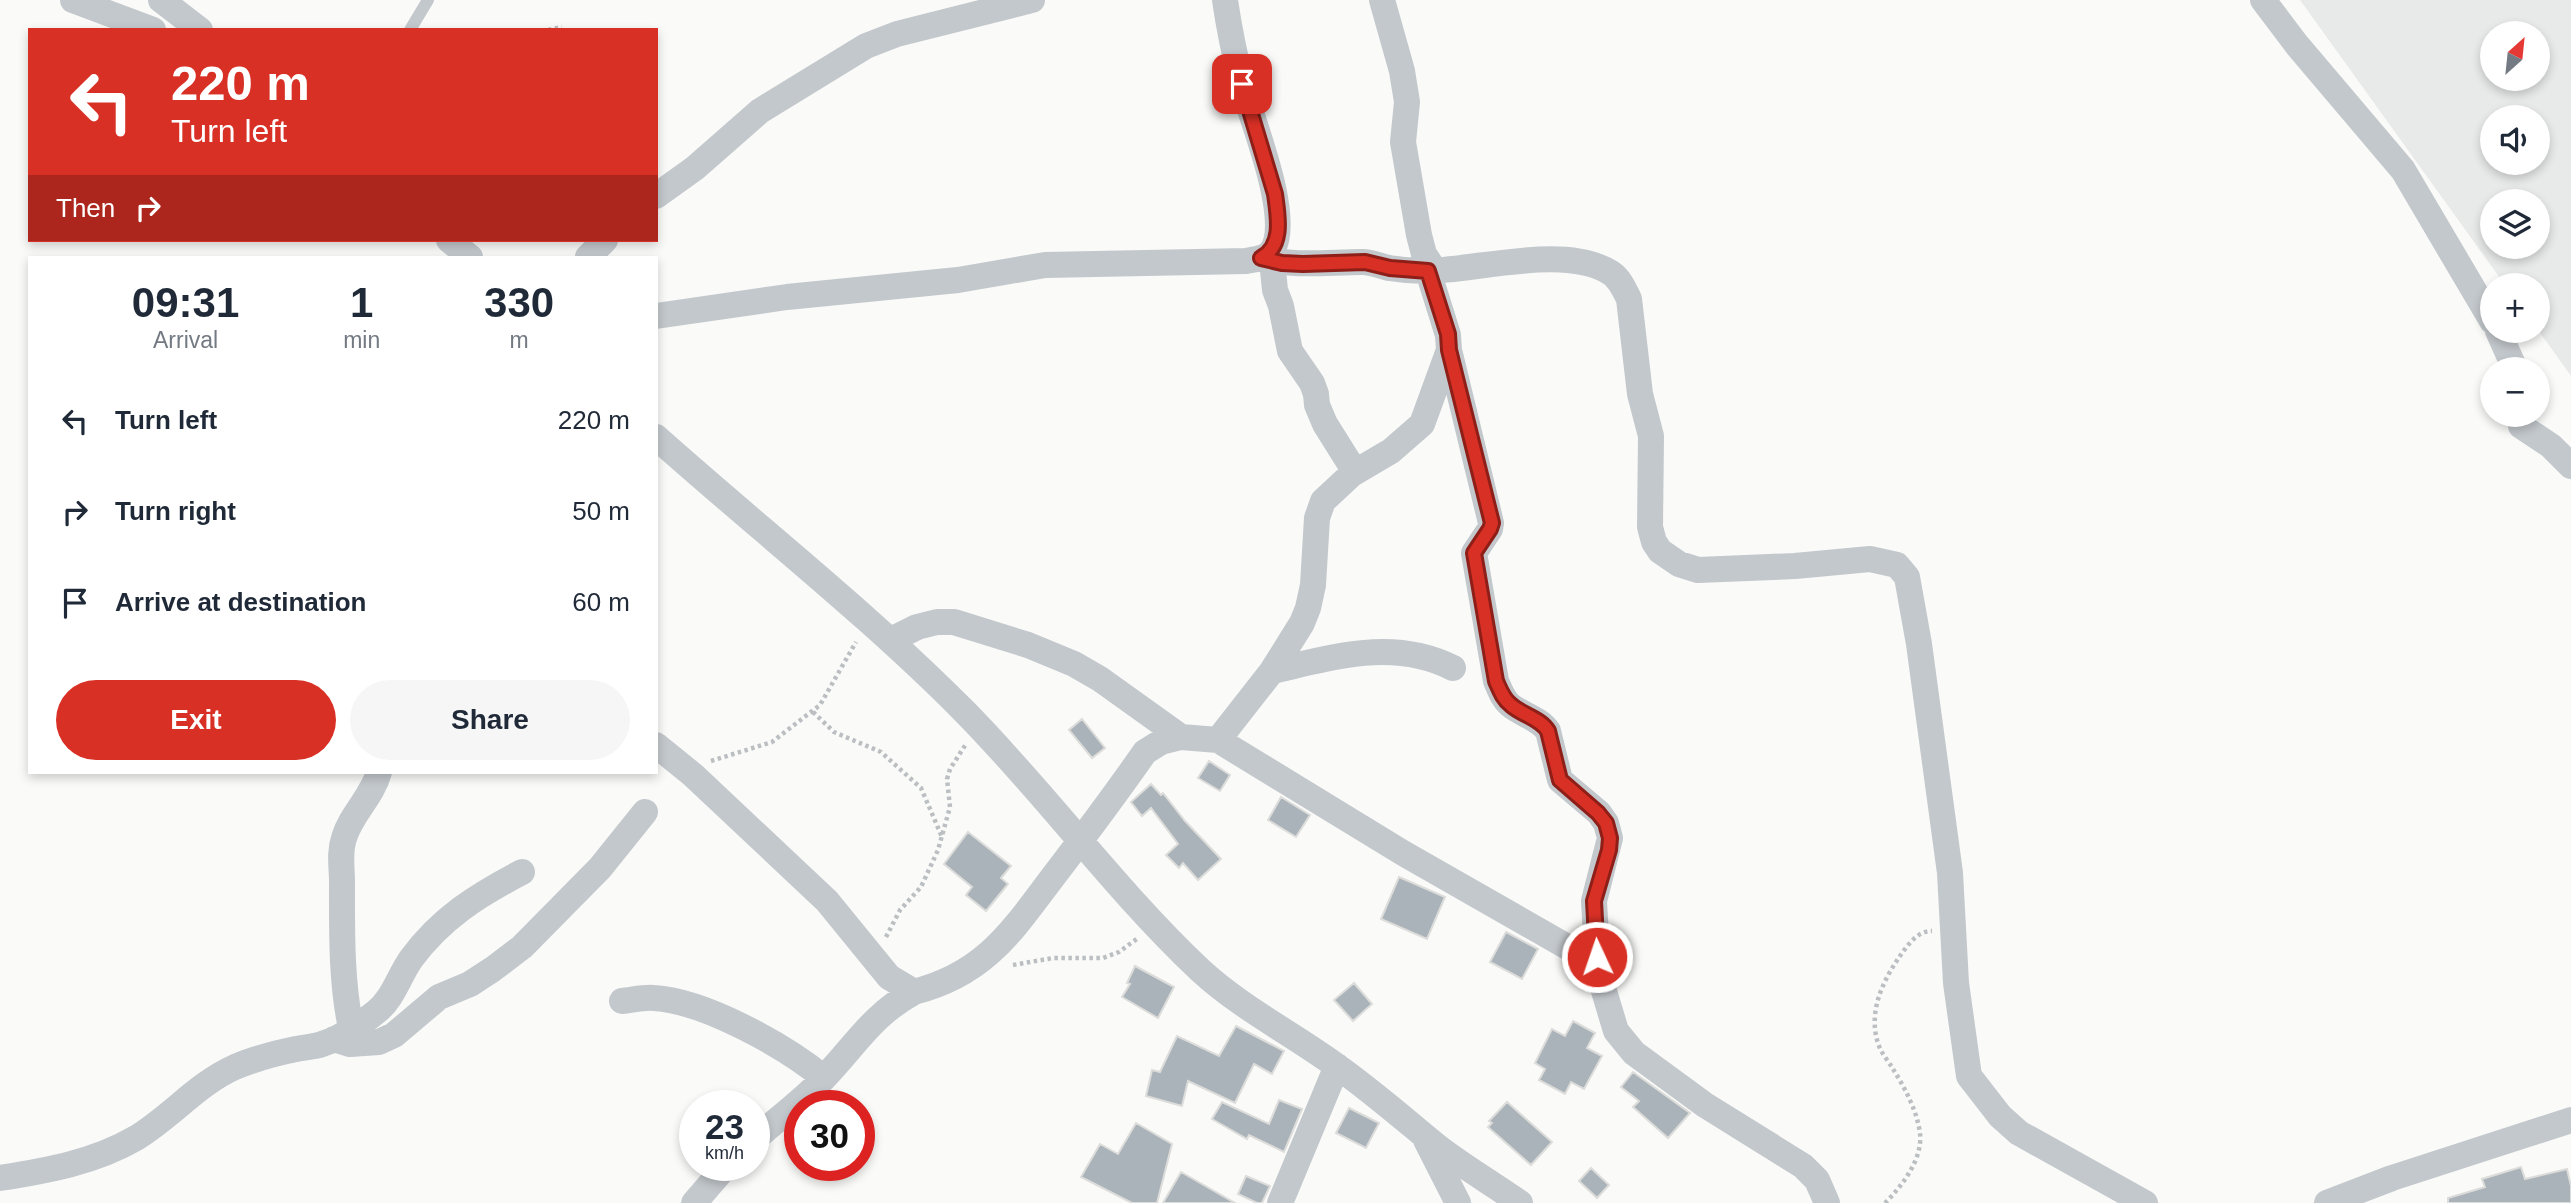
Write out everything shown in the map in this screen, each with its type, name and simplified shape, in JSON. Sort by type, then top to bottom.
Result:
[{"type":"street","points":[[73,0],[148,28]]},
{"type":"street","points":[[161,0],[197,28]]},
{"type":"street","points":[[658,195],[695,168],[760,111],[866,46],[897,34],[1032,0]]},
{"type":"street","points":[[1225,0],[1242,84],[1275,194],[1278,212],[1277,236],[1267,260],[1281,306],[1290,351],[1312,383],[1322,418],[1352,467],[1352,474]]},
{"type":"street","points":[[1382,0],[1402,71],[1407,102],[1403,142],[1419,235],[1448,334],[1449,350],[1492,523],[1474,553],[1496,681],[1511,706],[1544,724],[1560,780],[1606,823],[1610,838],[1609,850],[1594,901],[1598,971],[1614,1024],[1634,1053],[1705,1105],[1803,1166],[1817,1180],[1828,1203]]},
{"type":"street","points":[[2263,0],[2297,45],[2403,170],[2480,301]]},
{"type":"street","points":[[451,242],[469,256]]},
{"type":"street","points":[[589,256],[603,242]]},
{"type":"street","points":[[658,316],[787,297],[958,279],[1045,265],[1267,260],[1303,264],[1365,262],[1390,268],[1431,271],[1561,259],[1599,267],[1612,274],[1629,299],[1640,394],[1651,436],[1650,527],[1660,551],[1679,564],[1698,570],[1795,566],[1870,559],[1897,565],[1907,577],[1919,644],[1950,873],[1956,983],[1969,1076],[2000,1116],[2019,1133],[2145,1203]]},
{"type":"street","points":[[1218,740],[1272,671],[1302,622],[1313,584],[1320,507],[1352,474],[1391,451],[1422,424],[1449,350]]},
{"type":"street","points":[[2522,427],[2551,446],[2571,466]]},
{"type":"street","points":[[658,439],[891,640],[979,727],[1042,796],[1109,877],[1217,985],[1337,1066],[1424,1135],[1520,1203]]},
{"type":"street","points":[[891,640],[917,627],[937,622],[954,622],[1028,645],[1074,664],[1100,679],[1181,737]]},
{"type":"street","points":[[1272,671],[1373,651],[1397,651],[1434,659],[1453,668]]},
{"type":"street","points":[[770,1126],[824,1078],[869,1025],[892,1004],[914,992],[937,986],[961,975],[981,961],[1014,930],[1145,752],[1161,742],[1181,737],[1218,740],[1402,853],[1592,961],[1598,971]]},
{"type":"street","points":[[658,748],[693,775],[827,901],[889,977],[914,992]]},
{"type":"street","points":[[378,774],[372,792],[351,821],[341,848],[341,904],[348,1011],[343,1034],[350,1044],[379,1042],[394,1035],[439,997],[470,984],[512,955],[600,868],[645,812]]},
{"type":"street","points":[[0,1178],[51,1170],[98,1155],[137,1138],[205,1084],[235,1067],[343,1034],[380,1010],[408,963],[439,925],[494,887],[522,873]]},
{"type":"street","points":[[622,1001],[654,998],[705,1010],[784,1051],[824,1078]]},
{"type":"street","points":[[1280,1203],[1337,1066]]},
{"type":"street","points":[[2327,1203],[2392,1178],[2571,1120]]},
{"type":"street","points":[[1424,1135],[1458,1203]]},
{"type":"street","points":[[694,1203],[713,1181]]},
{"type":"lane","points":[[411,28],[428,0]]},
{"type":"path","points":[[557,28],[562,27]]},
{"type":"path","points":[[693,775],[710,761],[772,742],[813,712],[820,705],[870,621]]},
{"type":"path","points":[[813,712],[834,732],[881,752],[921,788],[942,837]]},
{"type":"path","points":[[876,960],[900,910],[921,887],[942,837],[950,807],[947,779],[950,769],[979,727]]},
{"type":"path","points":[[1007,967],[1053,958],[1103,958],[1119,952],[1156,926]]},
{"type":"path","points":[[1885,1203],[1912,1169],[1919,1150],[1920,1133],[1904,1088],[1879,1048],[1875,1010],[1879,991],[1886,976],[1916,936],[1924,931],[1954,932]]},
{"type":"shaded area","points":[[2300,0],[2571,0],[2571,376],[2547,343],[2550,343],[2550,273],[2496,273],[2486,259],[2550,259],[2550,189],[2480,189],[2480,250]]},
{"type":"building","points":[[1082,719],[1105,748],[1092,758],[1069,730]]},
{"type":"building","points":[[1209,761],[1230,775],[1220,791],[1198,778]]},
{"type":"building","points":[[1151,784],[1161,795],[1163,793],[1221,859],[1198,880],[1183,863],[1179,868],[1166,855],[1178,844],[1151,808],[1142,816],[1131,802]]},
{"type":"building","points":[[1281,797],[1310,815],[1296,837],[1268,820]]},
{"type":"building","points":[[968,832],[1011,866],[1001,878],[1008,884],[986,911],[966,895],[972,887],[944,864]]},
{"type":"building","points":[[1399,877],[1445,897],[1427,939],[1381,919]]},
{"type":"building","points":[[1506,932],[1538,949],[1522,979],[1490,962]]},
{"type":"building","points":[[1135,966],[1174,987],[1158,1018],[1122,997],[1130,984],[1127,983]]},
{"type":"building","points":[[1354,983],[1372,1004],[1353,1021],[1334,1000]]},
{"type":"building","points":[[1573,1021],[1595,1033],[1587,1048],[1602,1056],[1584,1089],[1571,1082],[1565,1094],[1539,1080],[1545,1069],[1535,1063],[1552,1029],[1565,1036]]},
{"type":"building","points":[[1236,1026],[1284,1051],[1272,1074],[1254,1064],[1235,1103],[1188,1081],[1182,1106],[1146,1096],[1152,1070],[1160,1072],[1177,1036],[1219,1056]]},
{"type":"building","points":[[1633,1072],[1690,1113],[1668,1138],[1633,1107],[1639,1101],[1621,1087]]},
{"type":"building","points":[[1279,1100],[1302,1109],[1284,1152],[1249,1135],[1247,1139],[1212,1119],[1222,1102],[1269,1124]]},
{"type":"building","points":[[1507,1102],[1552,1142],[1531,1165],[1488,1127],[1492,1123],[1489,1121]]},
{"type":"building","points":[[1349,1108],[1379,1123],[1366,1148],[1336,1133]]},
{"type":"building","points":[[1136,1123],[1172,1144],[1157,1203],[1132,1203],[1081,1177],[1100,1144],[1118,1154]]},
{"type":"building","points":[[2521,1167],[2525,1179],[2567,1169],[2571,1203],[2448,1203],[2448,1198],[2485,1187],[2482,1179]]},
{"type":"building","points":[[1591,1168],[1609,1185],[1597,1198],[1579,1181]]},
{"type":"building","points":[[1181,1172],[1235,1203],[1163,1203]]},
{"type":"building","points":[[1246,1176],[1270,1186],[1262,1203],[1238,1194]]},
{"type":"route","points":[[1242,84],[1278,212],[1277,236],[1273,248],[1270,254],[1261,258],[1303,264],[1365,262],[1390,268],[1428,271],[1448,334],[1449,350],[1492,523],[1474,553],[1496,681],[1511,706],[1544,724],[1560,780],[1598,813],[1606,823],[1610,838],[1594,901],[1597,957]]}]
